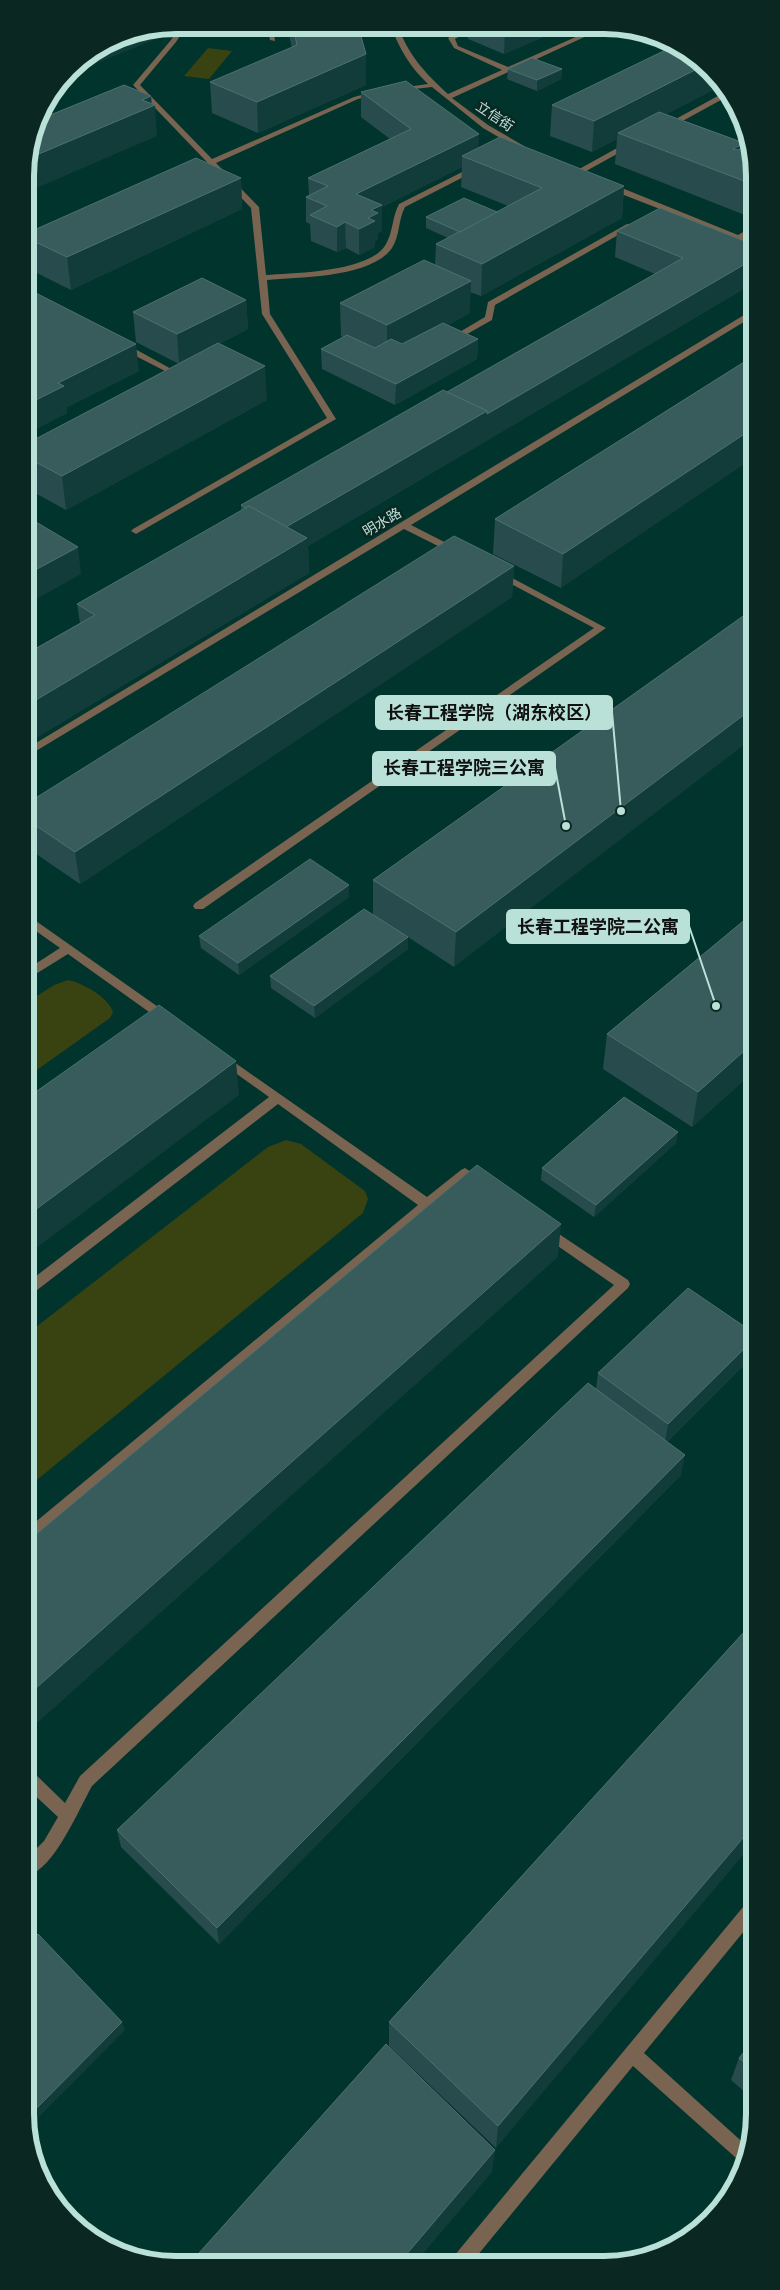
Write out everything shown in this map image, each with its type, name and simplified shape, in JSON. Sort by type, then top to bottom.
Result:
[{"type":"street","points":[[136,531],[332,419],[266,314],[255,207],[136,85],[178,34]]},
{"type":"street","points":[[272,34],[273,40]]},
{"type":"street","name":"立信街","points":[[397,34],[405,52],[447,97],[480,123],[524,149],[512,152]]},
{"type":"street","points":[[459,34],[451,38],[456,47],[508,70]]},
{"type":"street","points":[[447,97],[588,34]]},
{"type":"street","points":[[210,162],[356,98],[376,93],[435,85]]},
{"type":"street","points":[[661,128],[722,97]]},
{"type":"street","points":[[576,172],[636,142]]},
{"type":"street","points":[[262,278],[359,266],[378,256],[389,247],[396,214],[402,206],[486,164]]},
{"type":"street","points":[[567,169],[585,176]]},
{"type":"street","points":[[602,183],[746,241]]},
{"type":"street","points":[[654,212],[663,208]]},
{"type":"street","points":[[450,340],[489,318],[491,304],[637,222]]},
{"type":"street","points":[[738,238],[746,233]]},
{"type":"street","name":"明水路","points":[[34,749],[746,318]]},
{"type":"street","points":[[116,342],[171,371],[154,380]]},
{"type":"street","points":[[404,525],[464,556]]},
{"type":"street","points":[[199,906],[601,628],[490,570]]},
{"type":"street","points":[[34,924],[156,1017],[176,1025]]},
{"type":"street","points":[[34,971],[68,948]]},
{"type":"street","points":[[215,1053],[428,1205]]},
{"type":"street","points":[[34,1285],[278,1097]]},
{"type":"street","points":[[34,1532],[465,1173],[489,1190]]},
{"type":"street","points":[[34,1862],[50,1847],[86,1781],[623,1284],[536,1223]]},
{"type":"street","points":[[34,1782],[68,1816]]},
{"type":"street","points":[[465,2256],[746,1917]]},
{"type":"street","points":[[633,2054],[741,2153]]},
{"type":"green space","points":[[234,34],[264,35],[239,36]]},
{"type":"green space","points":[[208,48],[232,51],[209,79],[184,76]]},
{"type":"green space","points":[[68,980],[81,984],[101,996],[113,1012],[110,1018],[34,1072],[34,998],[54,985]]},
{"type":"green space","points":[[286,1140],[301,1144],[365,1191],[368,1199],[363,1213],[34,1482],[34,1329],[268,1147]]},
{"type":"building","points":[[295,34],[360,34],[366,54],[257,102],[210,82],[297,45]]},
{"type":"building","points":[[668,49],[697,69],[594,121],[552,105]]},
{"type":"building","points":[[532,58],[562,69],[537,80],[508,69]]},
{"type":"building","points":[[406,81],[479,134],[356,194],[382,205],[371,210],[378,213],[368,218],[375,221],[359,229],[345,222],[337,227],[310,215],[327,206],[306,197],[328,186],[308,178],[411,129],[361,92]]},
{"type":"building","points":[[124,85],[151,96],[142,100],[155,105],[36,155],[39,139],[48,116]]},
{"type":"building","points":[[659,112],[742,142],[733,149],[738,150],[744,147],[746,182],[618,133]]},
{"type":"building","points":[[500,137],[624,186],[482,264],[436,244],[542,188],[462,156]]},
{"type":"building","points":[[196,158],[241,178],[67,257],[34,241],[34,230]]},
{"type":"building","points":[[464,198],[497,212],[460,232],[426,217]]},
{"type":"building","points":[[660,208],[746,242],[746,263],[487,414],[487,411],[447,392],[683,258],[617,231]]},
{"type":"building","points":[[424,260],[471,281],[387,325],[340,303]]},
{"type":"building","points":[[202,278],[246,300],[177,334],[133,312]]},
{"type":"building","points":[[34,292],[136,344],[58,383],[64,386],[34,401]]},
{"type":"building","points":[[443,323],[478,339],[396,384],[321,349],[347,335],[375,348],[391,339],[402,344]]},
{"type":"building","points":[[218,343],[265,366],[62,476],[34,461],[34,440]]},
{"type":"building","points":[[746,361],[746,433],[563,554],[495,519]]},
{"type":"building","points":[[443,390],[487,411],[286,527],[249,506],[246,508],[241,505]]},
{"type":"building","points":[[249,506],[307,538],[34,701],[34,649],[95,615],[77,604]]},
{"type":"building","points":[[34,521],[78,547],[34,571]]},
{"type":"building","points":[[454,536],[514,566],[75,852],[34,824],[34,799]]},
{"type":"building","points":[[746,614],[746,713],[456,932],[373,880]]},
{"type":"building","points":[[310,859],[349,885],[238,963],[199,936]]},
{"type":"building","points":[[364,909],[408,937],[314,1006],[270,976]]},
{"type":"building","points":[[746,919],[746,1049],[698,1092],[607,1034]]},
{"type":"building","points":[[159,1005],[236,1061],[34,1211],[34,1093]]},
{"type":"building","points":[[624,1097],[678,1132],[596,1205],[542,1168]]},
{"type":"building","points":[[477,1165],[561,1224],[34,1690],[34,1536]]},
{"type":"building","points":[[688,1288],[746,1328],[746,1347],[668,1424],[598,1373]]},
{"type":"building","points":[[588,1383],[685,1455],[217,1928],[117,1830]]},
{"type":"building","points":[[746,1630],[746,1834],[498,2126],[389,2022]]},
{"type":"building","points":[[38,1934],[122,2022],[34,2111],[34,1938]]},
{"type":"building","points":[[386,2044],[495,2150],[405,2256],[196,2256]]},
{"type":"building","points":[[746,2050],[746,2064],[739,2058]]},
{"type":"place","name":"长春工程学院（湖东校区）","points":[[621,811]]},
{"type":"place","name":"长春工程学院三公寓","points":[[566,826]]},
{"type":"place","name":"长春工程学院二公寓","points":[[716,1006]]}]
